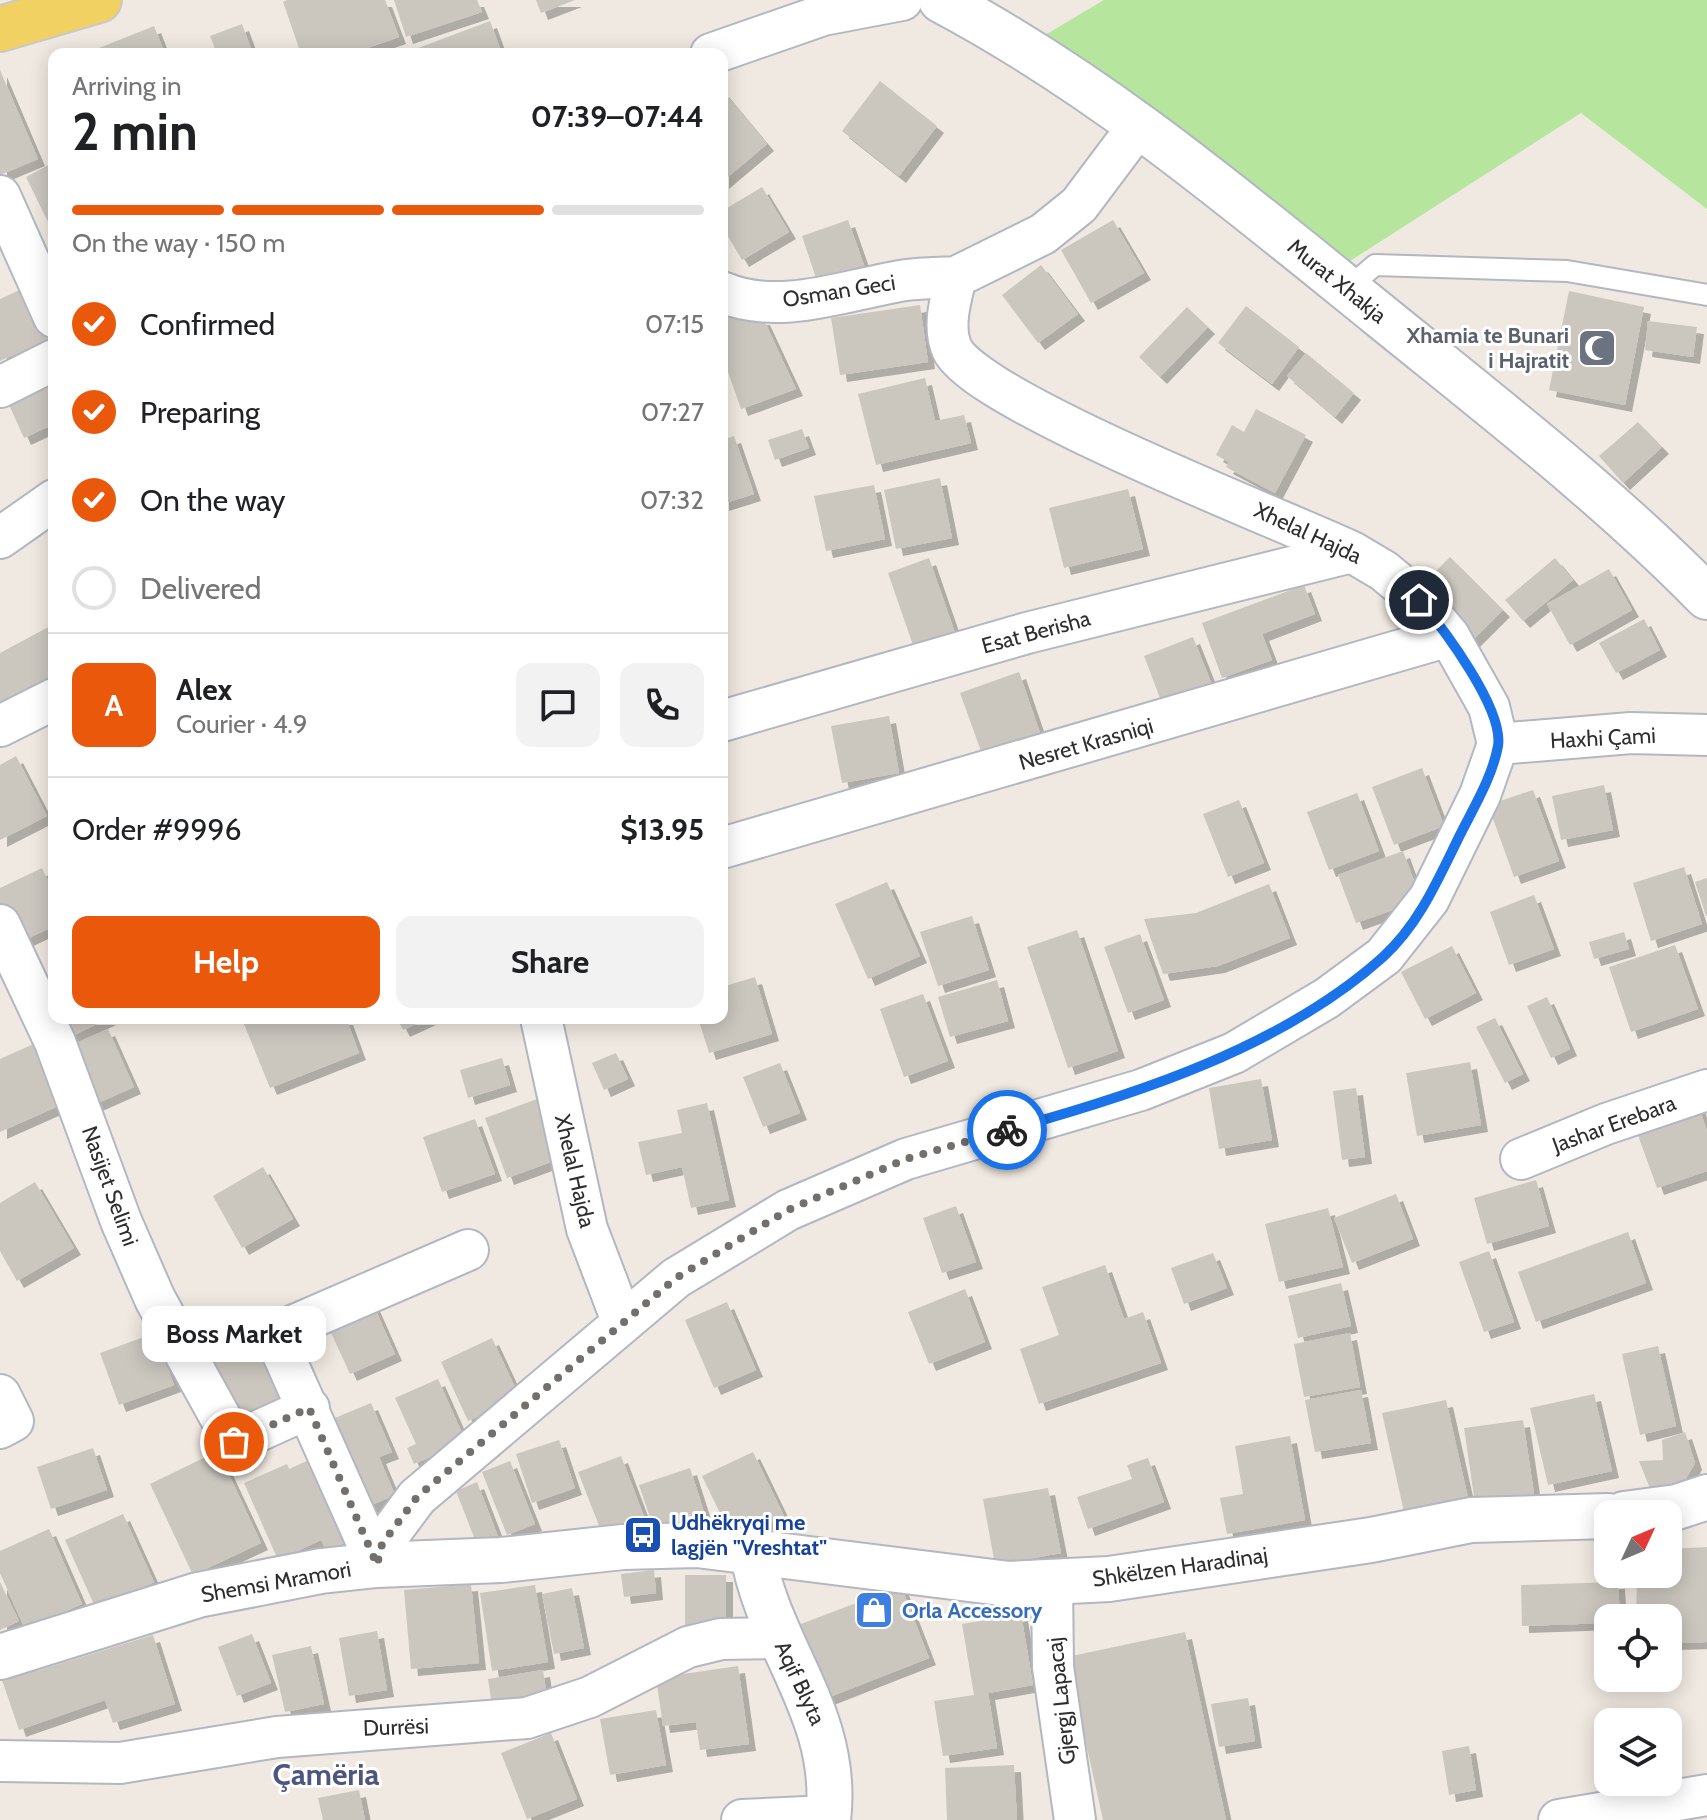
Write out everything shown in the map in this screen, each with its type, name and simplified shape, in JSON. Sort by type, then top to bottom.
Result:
[{"type":"main road","points":[[0,29],[99,0]]},
{"type":"street","points":[[728,48],[823,15],[902,0]]},
{"type":"street","name":"Murat Xhakja","points":[[941,0],[1063,70],[1139,125],[1347,289],[1596,495],[1707,597]]},
{"type":"street","points":[[956,277],[1043,234],[1079,205],[1139,125]]},
{"type":"street","points":[[0,196],[48,304]]},
{"type":"street","name":"Osman Geci","points":[[728,294],[760,302],[806,300],[909,280],[956,277]]},
{"type":"street","name":"Xhelal Hajda","points":[[956,277],[948,328],[952,348],[964,367],[983,381],[1049,416],[1352,552],[1384,571],[1419,600],[1449,636],[1489,707],[1498,744]]},
{"type":"street","points":[[0,387],[48,363]]},
{"type":"street","points":[[0,538],[48,504]]},
{"type":"street","name":"Esat Berisha","points":[[728,719],[1027,633],[1352,552]]},
{"type":"street","name":"Nesret Krasniqi","points":[[728,846],[1449,636]]},
{"type":"street","points":[[0,726],[48,702]]},
{"type":"street","name":"Haxhi Çami","points":[[1498,744],[1631,733],[1707,735]]},
{"type":"street","points":[[377,1565],[382,1544],[417,1497],[676,1278],[788,1210],[906,1159],[1141,1090],[1234,1053],[1327,998],[1384,956],[1429,899],[1480,795],[1498,744]]},
{"type":"street","name":"Nasijet Selimi","points":[[0,925],[55,1042],[121,1221],[155,1299],[234,1442],[309,1408]]},
{"type":"street","name":"Xhelal Hajda","points":[[542,1024],[587,1229],[622,1321]]},
{"type":"street","name":"Jashar Erebara","points":[[1521,1159],[1606,1124],[1707,1090]]},
{"type":"street","points":[[377,1565],[274,1334],[468,1250]]},
{"type":"street","points":[[0,1395],[13,1421],[0,1428]]},
{"type":"street","name":"Shkëlzen Haradinaj","points":[[752,1550],[1009,1584],[1125,1576],[1371,1540],[1471,1520],[1594,1516]]},
{"type":"street","name":"Shemsi Mramori","points":[[0,1657],[198,1595],[321,1571],[377,1565],[501,1560],[623,1547],[697,1545],[752,1550]]},
{"type":"street","name":"Aqif Blyta","points":[[752,1550],[757,1580],[778,1638],[802,1682],[824,1738],[829,1774],[829,1819]]},
{"type":"street","name":"Gjergj Lapacaj","points":[[1052,1582],[1053,1667],[1075,1820]]},
{"type":"street","name":"Durrësi","points":[[0,1761],[120,1763],[277,1737],[527,1718],[590,1697],[688,1647],[721,1639],[778,1638]]},
{"type":"street","points":[[1559,1820],[1707,1795]]},
{"type":"street","points":[[742,1820],[829,1819]]},
{"type":"lane","points":[[1347,289],[1375,265],[1567,271],[1707,295]]},
{"type":"green space","points":[[1104,0],[1707,0],[1707,209],[1581,113],[1339,268],[1040,38]]},
{"type":"building","points":[[385,0],[399,37],[367,48],[299,48],[283,2]]},
{"type":"building","points":[[394,0],[477,0],[482,12],[406,37]]},
{"type":"building","points":[[536,0],[575,0],[541,13]]},
{"type":"building","points":[[490,21],[500,48],[418,48]]},
{"type":"building","points":[[242,24],[251,48],[215,48],[210,36]]},
{"type":"building","points":[[154,26],[163,48],[99,48]]},
{"type":"building","points":[[0,70],[38,159],[0,175]]},
{"type":"building","points":[[880,81],[937,126],[899,176],[842,131]]},
{"type":"building","points":[[728,97],[767,144],[728,177]]},
{"type":"building","points":[[48,165],[48,222],[26,177]]},
{"type":"building","points":[[762,187],[789,232],[742,260],[728,236],[728,207]]},
{"type":"building","points":[[848,220],[867,274],[820,290],[802,236]]},
{"type":"building","points":[[1113,220],[1144,273],[1091,303],[1061,250]]},
{"type":"building","points":[[1041,265],[1078,314],[1038,343],[1002,295]]},
{"type":"building","points":[[26,287],[48,339],[0,361],[0,299]]},
{"type":"building","name":"Xhamia te Bunari i Hajratit","points":[[1569,291],[1644,307],[1625,405],[1549,390]]},
{"type":"building","points":[[920,305],[928,362],[840,375],[831,318]]},
{"type":"building","points":[[1246,306],[1299,347],[1272,384],[1218,343]]},
{"type":"building","points":[[1187,307],[1208,327],[1160,377],[1139,357]]},
{"type":"building","points":[[728,315],[763,318],[796,389],[741,409],[728,372]]},
{"type":"building","points":[[1648,321],[1697,327],[1693,357],[1645,350]]},
{"type":"building","points":[[1306,353],[1354,393],[1335,417],[1287,376]]},
{"type":"building","points":[[48,377],[48,427],[24,438],[5,396]]},
{"type":"building","points":[[925,378],[935,421],[964,415],[971,443],[876,465],[858,394]]},
{"type":"building","points":[[1256,409],[1306,435],[1275,493],[1226,467],[1229,462],[1216,455],[1232,425],[1244,432]]},
{"type":"building","points":[[1638,422],[1662,447],[1623,483],[1599,456]]},
{"type":"building","points":[[802,429],[809,448],[775,460],[768,440]]},
{"type":"building","points":[[734,436],[754,494],[728,502],[728,438]]},
{"type":"building","points":[[940,478],[952,538],[896,549],[884,490]]},
{"type":"building","points":[[874,485],[885,539],[826,551],[814,496]]},
{"type":"building","points":[[1128,489],[1143,549],[1064,568],[1049,508]]},
{"type":"building","points":[[1450,557],[1503,610],[1468,645],[1415,592]]},
{"type":"building","points":[[929,558],[956,636],[915,651],[888,573]]},
{"type":"building","points":[[1555,558],[1573,580],[1523,621],[1505,600]]},
{"type":"building","points":[[1609,569],[1632,610],[1570,645],[1547,604]]},
{"type":"building","points":[[1304,585],[1315,614],[1262,634],[1272,660],[1222,678],[1202,623]]},
{"type":"building","points":[[1644,619],[1660,650],[1616,673],[1599,643]]},
{"type":"building","points":[[48,627],[48,692],[0,719],[0,653]]},
{"type":"building","points":[[1193,637],[1216,695],[1166,714],[1144,656]]},
{"type":"building","points":[[1019,672],[1040,733],[982,754],[960,693]]},
{"type":"building","points":[[889,716],[899,773],[842,783],[831,726]]},
{"type":"building","points":[[16,756],[47,816],[0,840],[0,765]]},
{"type":"building","points":[[1422,768],[1444,826],[1394,845],[1372,787]]},
{"type":"building","points":[[1604,785],[1613,830],[1561,840],[1552,796]]},
{"type":"building","points":[[1533,790],[1559,861],[1514,877],[1488,805]]},
{"type":"building","points":[[1357,793],[1379,851],[1329,870],[1307,812]]},
{"type":"building","points":[[1239,800],[1264,863],[1228,877],[1203,814]]},
{"type":"building","points":[[1403,851],[1421,900],[1356,923],[1338,875]]},
{"type":"building","points":[[1684,867],[1702,924],[1651,941],[1633,883]]},
{"type":"building","points":[[42,868],[48,881],[48,929],[18,943],[0,905],[0,888]]},
{"type":"building","points":[[1707,878],[1707,916],[1706,916],[1695,882]]},
{"type":"building","points":[[887,882],[920,956],[868,979],[835,904]]},
{"type":"building","points":[[1269,884],[1290,938],[1218,966],[1163,974],[1144,919],[1196,913]]},
{"type":"building","points":[[1534,895],[1554,949],[1509,965],[1490,912]]},
{"type":"building","points":[[972,916],[989,970],[938,986],[920,932]]},
{"type":"building","points":[[1077,930],[1118,1051],[1068,1068],[1027,947]]},
{"type":"building","points":[[1624,932],[1629,949],[1594,959],[1589,942]]},
{"type":"building","points":[[1140,934],[1164,1000],[1128,1013],[1104,947]]},
{"type":"building","points":[[1675,945],[1698,1009],[1631,1032],[1609,967]]},
{"type":"building","points":[[1452,946],[1476,993],[1425,1019],[1401,972]]},
{"type":"building","points":[[755,977],[772,1034],[709,1053],[700,1024],[728,1024],[728,985]]},
{"type":"building","points":[[997,980],[1008,1021],[950,1037],[938,997]]},
{"type":"building","points":[[48,984],[48,1007],[39,989]]},
{"type":"building","points":[[923,994],[948,1061],[904,1077],[880,1009]]},
{"type":"building","points":[[1547,997],[1570,1049],[1551,1058],[1527,1006]]},
{"type":"building","points":[[1495,1018],[1523,1074],[1505,1083],[1476,1027]]},
{"type":"building","points":[[56,1024],[97,1024],[64,1040]]},
{"type":"building","points":[[244,1024],[348,1024],[359,1053],[270,1088]]},
{"type":"building","points":[[400,1024],[416,1024],[403,1030]]},
{"type":"building","points":[[108,1029],[134,1087],[91,1106],[65,1048]]},
{"type":"building","points":[[38,1042],[65,1103],[0,1132],[0,1059]]},
{"type":"building","points":[[616,1053],[628,1079],[604,1090],[592,1063]]},
{"type":"building","points":[[502,1058],[510,1085],[468,1098],[460,1070]]},
{"type":"building","points":[[1470,1062],[1481,1125],[1417,1136],[1406,1073]]},
{"type":"building","points":[[780,1063],[800,1113],[763,1127],[743,1077]]},
{"type":"building","points":[[1261,1079],[1272,1140],[1219,1149],[1209,1088]]},
{"type":"building","points":[[1356,1088],[1365,1157],[1342,1160],[1333,1091]]},
{"type":"building","points":[[540,1098],[562,1158],[507,1178],[485,1118]]},
{"type":"building","points":[[1697,1102],[1707,1131],[1707,1171],[1657,1188],[1634,1124]]},
{"type":"building","points":[[707,1103],[729,1200],[691,1208],[682,1167],[646,1175],[638,1142],[682,1133],[677,1110]]},
{"type":"building","points":[[475,1119],[495,1174],[442,1192],[423,1137]]},
{"type":"building","points":[[263,1167],[293,1219],[242,1248],[213,1196]]},
{"type":"building","points":[[1536,1180],[1549,1226],[1487,1244],[1474,1198]]},
{"type":"building","points":[[35,1182],[74,1248],[17,1281],[0,1251],[0,1203]]},
{"type":"building","points":[[1396,1194],[1413,1239],[1352,1263],[1334,1218]]},
{"type":"building","points":[[956,1206],[976,1262],[942,1273],[923,1218]]},
{"type":"building","points":[[1328,1208],[1343,1267],[1279,1282],[1265,1224]]},
{"type":"building","points":[[1628,1232],[1646,1283],[1536,1322],[1518,1272]]},
{"type":"building","points":[[1489,1251],[1514,1322],[1484,1332],[1459,1262]]},
{"type":"building","points":[[1213,1253],[1227,1288],[1184,1304],[1171,1268]]},
{"type":"building","points":[[1105,1265],[1124,1319],[1143,1312],[1161,1363],[1039,1404],[1020,1349],[1059,1335],[1042,1287]]},
{"type":"building","points":[[1341,1283],[1351,1326],[1298,1338],[1288,1296]]},
{"type":"building","points":[[965,1289],[985,1342],[929,1364],[908,1312]]},
{"type":"building","points":[[372,1302],[395,1354],[350,1374],[326,1322]]},
{"type":"building","points":[[727,1302],[756,1370],[714,1388],[685,1320]]},
{"type":"building","points":[[155,1333],[174,1385],[119,1405],[100,1353]]},
{"type":"building","points":[[1350,1333],[1360,1387],[1304,1397],[1294,1344]]},
{"type":"building","points":[[259,1337],[289,1401],[237,1426],[207,1361]]},
{"type":"building","points":[[492,1338],[520,1398],[468,1421],[441,1362]]},
{"type":"building","points":[[1658,1346],[1676,1426],[1640,1435],[1622,1354]]},
{"type":"building","points":[[438,1379],[466,1442],[414,1464],[407,1448],[416,1444],[395,1398]]},
{"type":"building","points":[[1361,1390],[1371,1443],[1315,1452],[1305,1400]]},
{"type":"building","points":[[1594,1394],[1612,1471],[1548,1485],[1530,1408]]},
{"type":"building","points":[[1446,1400],[1470,1507],[1406,1521],[1382,1413]]},
{"type":"building","points":[[371,1403],[392,1452],[379,1457],[395,1495],[362,1509],[325,1422]]},
{"type":"building","points":[[1523,1420],[1534,1494],[1475,1503],[1464,1428]]},
{"type":"building","points":[[1685,1432],[1695,1463],[1684,1482],[1653,1496],[1639,1461],[1663,1460],[1662,1440]]},
{"type":"building","points":[[1290,1436],[1305,1520],[1227,1534],[1220,1498],[1243,1494],[1235,1446]]},
{"type":"building","points":[[559,1440],[575,1488],[532,1503],[516,1454]]},
{"type":"building","points":[[93,1448],[107,1490],[51,1509],[37,1467]]},
{"type":"building","points":[[218,1451],[261,1543],[193,1575],[150,1484]]},
{"type":"building","points":[[753,1452],[784,1516],[733,1540],[702,1476]]},
{"type":"building","points":[[322,1454],[360,1536],[327,1551],[321,1540],[278,1560],[244,1483],[287,1464],[289,1469]]},
{"type":"building","points":[[621,1456],[647,1525],[605,1541],[578,1472]]},
{"type":"building","points":[[1148,1458],[1164,1502],[1088,1529],[1077,1497],[1132,1479],[1127,1465]]},
{"type":"building","points":[[510,1461],[535,1524],[507,1535],[482,1472]]},
{"type":"building","points":[[690,1468],[708,1525],[658,1541],[639,1485]]},
{"type":"building","points":[[477,1482],[502,1547],[479,1550],[456,1491]]},
{"type":"building","points":[[1048,1488],[1061,1553],[995,1565],[983,1499]]},
{"type":"building","points":[[123,1514],[154,1582],[96,1609],[65,1540]]},
{"type":"building","points":[[49,1529],[82,1604],[25,1629],[0,1573],[0,1551]]},
{"type":"building","points":[[1707,1547],[1707,1642],[1682,1643],[1682,1604],[1636,1604],[1637,1588],[1682,1588],[1682,1548]]},
{"type":"building","points":[[654,1570],[656,1593],[624,1597],[621,1574]]},
{"type":"building","points":[[685,1575],[726,1575],[726,1634],[685,1634]]},
{"type":"building","points":[[0,1582],[19,1621],[0,1630]]},
{"type":"building","points":[[1594,1583],[1594,1588],[1618,1588],[1619,1604],[1594,1604],[1594,1623],[1522,1626],[1521,1585]]},
{"type":"building","points":[[471,1584],[479,1663],[411,1669],[404,1590]]},
{"type":"building","points":[[535,1585],[548,1662],[492,1671],[480,1593]]},
{"type":"building","points":[[901,1586],[929,1658],[822,1700],[793,1627]]},
{"type":"building","points":[[572,1588],[584,1648],[554,1654],[542,1594]]},
{"type":"building","points":[[1021,1614],[1033,1685],[988,1693],[997,1748],[943,1756],[934,1701],[974,1695],[962,1624]]},
{"type":"building","points":[[377,1631],[387,1690],[349,1696],[339,1638]]},
{"type":"building","points":[[1185,1632],[1226,1820],[1103,1820],[1067,1657]]},
{"type":"building","points":[[252,1634],[271,1683],[237,1696],[218,1647]]},
{"type":"building","points":[[153,1635],[175,1704],[113,1723],[105,1700],[19,1730],[0,1674],[30,1663],[33,1672]]},
{"type":"building","points":[[311,1646],[324,1704],[285,1712],[272,1655]]},
{"type":"building","points":[[738,1666],[749,1744],[700,1750],[696,1722],[663,1726],[656,1678]]},
{"type":"building","points":[[543,1670],[548,1704],[493,1712],[488,1679]]},
{"type":"building","points":[[1248,1698],[1255,1741],[1219,1747],[1211,1704]]},
{"type":"building","points":[[656,1710],[666,1765],[610,1775],[600,1719]]},
{"type":"building","points":[[551,1733],[577,1799],[527,1819],[501,1753]]},
{"type":"building","points":[[1469,1746],[1476,1790],[1449,1795],[1442,1751]]},
{"type":"building","points":[[1014,1765],[1017,1820],[947,1820],[945,1768]]},
{"type":"building","points":[[359,1790],[365,1820],[323,1820],[318,1798]]},
{"type":"way so far","points":[[234,1442],[309,1408],[377,1565],[382,1544],[397,1519],[417,1497],[676,1278],[788,1210],[906,1159],[1007,1130]]},
{"type":"place","name":"Xhamia te Bunari i Hajratit","points":[[1597,348]]},
{"type":"place","name":"Boss Market","points":[[234,1442]]},
{"type":"place","name":"Udhëkryqi me lagjën \"Vreshtat\"","points":[[643,1535]]},
{"type":"place","name":"Orla Accessory","points":[[874,1610]]},
{"type":"district","name":"Çamëria","points":[[326,1774]]},
{"type":"route","points":[[1007,1130],[1141,1090],[1234,1053],[1327,998],[1384,956],[1429,899],[1480,795],[1498,744],[1489,707],[1471,673],[1449,636],[1419,600]]}]
